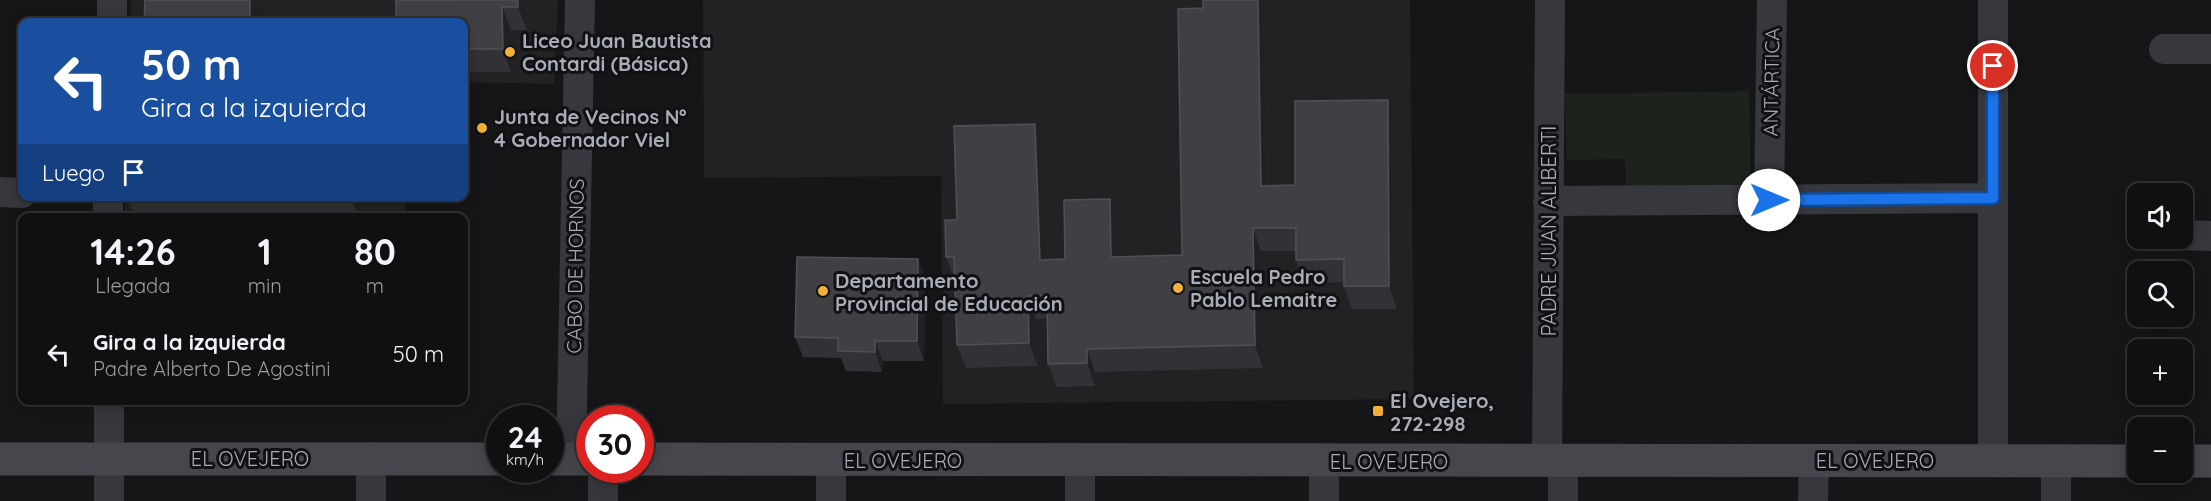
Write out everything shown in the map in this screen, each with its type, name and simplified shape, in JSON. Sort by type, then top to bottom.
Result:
[{"type":"street","points":[[112,0],[112,18]]},
{"type":"street","name":"CABO DE HORNOS","points":[[570,459],[580,0]]},
{"type":"street","name":"PADRE JUAN ALIBERTI","points":[[1550,0],[1548,201],[1555,462],[1563,501]]},
{"type":"street","name":"ANTÁRTICA","points":[[1769,200],[1772,0]]},
{"type":"street","points":[[1993,0],[1993,460]]},
{"type":"street","points":[[2164,50],[2211,49]]},
{"type":"street","points":[[0,192],[18,193]]},
{"type":"street","points":[[1548,201],[1993,198]]},
{"type":"street","points":[[2193,236],[2211,236]]},
{"type":"street","points":[[109,405],[109,501]]},
{"type":"street","points":[[371,457],[371,501]]},
{"type":"street","name":"EL OVEJERO","points":[[0,459],[371,457],[486,459]]},
{"type":"street","name":"EL OVEJERO","points":[[654,459],[2127,461]]},
{"type":"street","points":[[831,460],[831,501]]},
{"type":"street","points":[[1080,460],[1080,501]]},
{"type":"street","points":[[1324,460],[1324,501]]},
{"type":"street","points":[[1813,501],[1814,460]]},
{"type":"street","points":[[2056,461],[2056,501]]},
{"type":"street","points":[[2193,461],[2211,461]]},
{"type":"street","points":[[603,483],[603,501]]},
{"type":"shaded area","name":"Liceo Juan Bautista Contardi (Básica)","points":[[131,0],[558,0],[554,84],[468,82],[468,18],[131,18]]},
{"type":"shaded area","name":"Escuela Pedro Pablo Lemaitre","points":[[703,0],[1410,0],[1414,399],[943,404],[941,176],[704,178]]},
{"type":"shaded area","points":[[1749,91],[1751,187],[1626,189],[1625,159],[1567,160],[1565,94]]},
{"type":"shaded area","points":[[125,201],[406,201],[406,213],[125,213]]},
{"type":"building","points":[[145,0],[250,0],[250,18],[144,18]]},
{"type":"building","points":[[396,0],[518,0],[518,7],[502,7],[503,49],[468,49],[468,18],[396,18]]},
{"type":"building","points":[[1203,0],[1258,0],[1261,186],[1295,185],[1295,101],[1388,100],[1389,286],[1344,286],[1344,259],[1296,260],[1296,228],[1253,228],[1255,345],[1087,349],[1087,363],[1048,364],[1047,295],[1028,296],[1029,343],[957,345],[954,257],[946,257],[945,220],[957,220],[954,126],[1035,124],[1040,260],[1065,259],[1064,200],[1110,199],[1111,257],[1182,255],[1178,9],[1203,8]]},
{"type":"building","points":[[797,257],[918,259],[917,341],[875,341],[875,352],[838,351],[838,338],[795,337]]},
{"type":"place","name":"Liceo Juan Bautista Contardi (Básica)","points":[[510,52]]},
{"type":"place","name":"Junta de Vecinos Nº 4 Gobernador Viel","points":[[482,128]]},
{"type":"place","name":"Escuela Pedro Pablo Lemaitre","points":[[1178,288]]},
{"type":"place","name":"Departamento Provincial de Educación","points":[[823,291]]},
{"type":"place","name":"El Ovejero, 272-298","points":[[1378,411]]},
{"type":"route","points":[[1769,200],[1993,198],[1993,66]]}]
